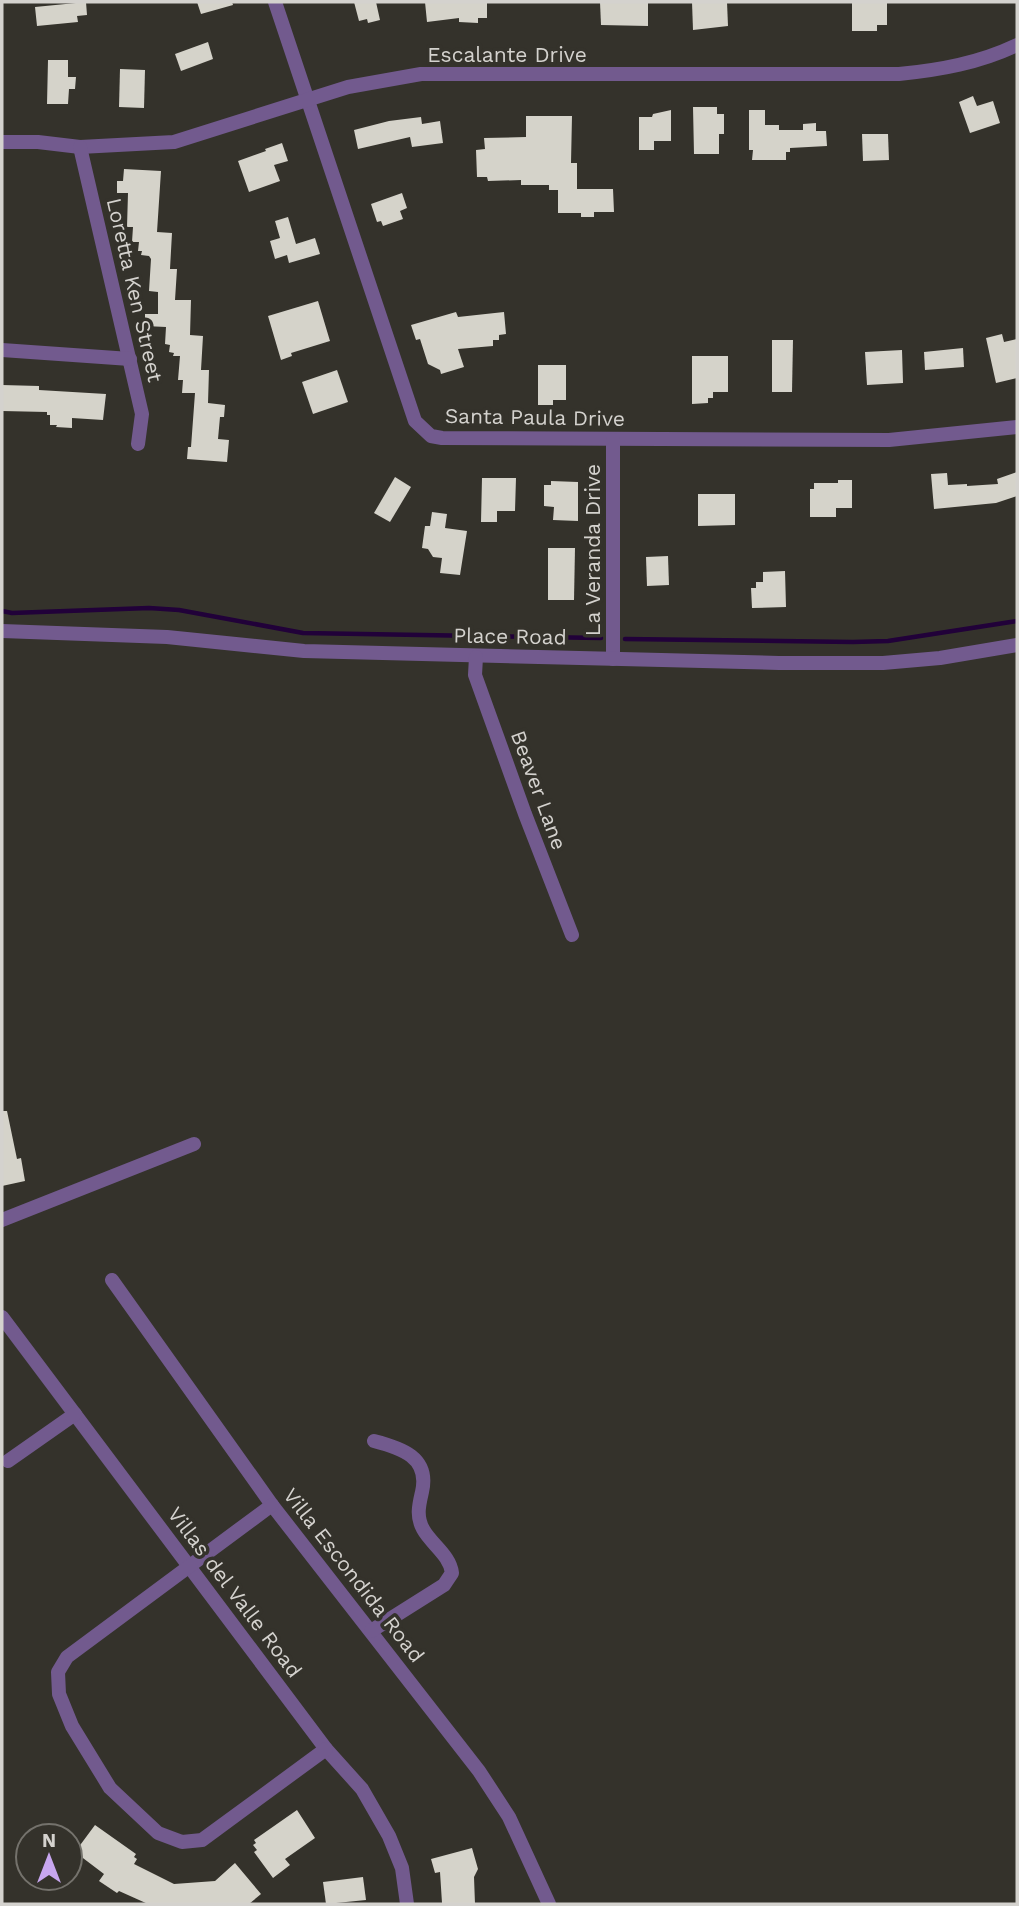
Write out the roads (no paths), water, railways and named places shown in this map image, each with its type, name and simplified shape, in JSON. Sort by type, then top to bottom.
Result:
[{"type":"street","name":"Santa Paula Drive","points":[[275,2],[415,421],[431,436],[613,440],[889,440],[1017,427]]},
{"type":"street","name":"Escalante Drive","points":[[2,142],[38,142],[80,147],[174,142],[308,99],[368,83],[421,74],[899,74],[974,62],[1017,44]]},
{"type":"street","name":"Loretta Ken Street","points":[[80,147],[142,414],[138,444]]},
{"type":"street","points":[[2,350],[130,359]]},
{"type":"street","name":"La Veranda Drive","points":[[613,440],[613,659]]},
{"type":"street","name":"Place Road","points":[[2,631],[167,637],[304,651],[476,657],[883,663],[940,658],[1017,645]]},
{"type":"street","name":"Beaver Lane","points":[[476,657],[475,675],[572,935]]},
{"type":"street","points":[[2,1220],[194,1144]]},
{"type":"street","name":"Villa Escondida Road","points":[[112,1280],[272,1505],[479,1771],[509,1818],[549,1904]]},
{"type":"street","name":"Villas del Valle Road","points":[[2,1317],[326,1748],[362,1789],[389,1836],[402,1868],[407,1904]]},
{"type":"street","points":[[8,1461],[75,1414]]},
{"type":"street","points":[[371,1631],[444,1585],[452,1573],[447,1559],[422,1527],[418,1512],[424,1473],[420,1464],[404,1452],[374,1441]]},
{"type":"street","points":[[272,1505],[67,1657],[58,1672],[59,1694],[72,1726],[110,1788],[158,1833],[182,1842],[202,1840],[326,1748]]},
{"type":"waterway","points":[[2,611],[12,613],[149,608],[179,610],[303,633],[601,638]]},
{"type":"waterway","points":[[625,639],[888,641],[1017,621]]}]
